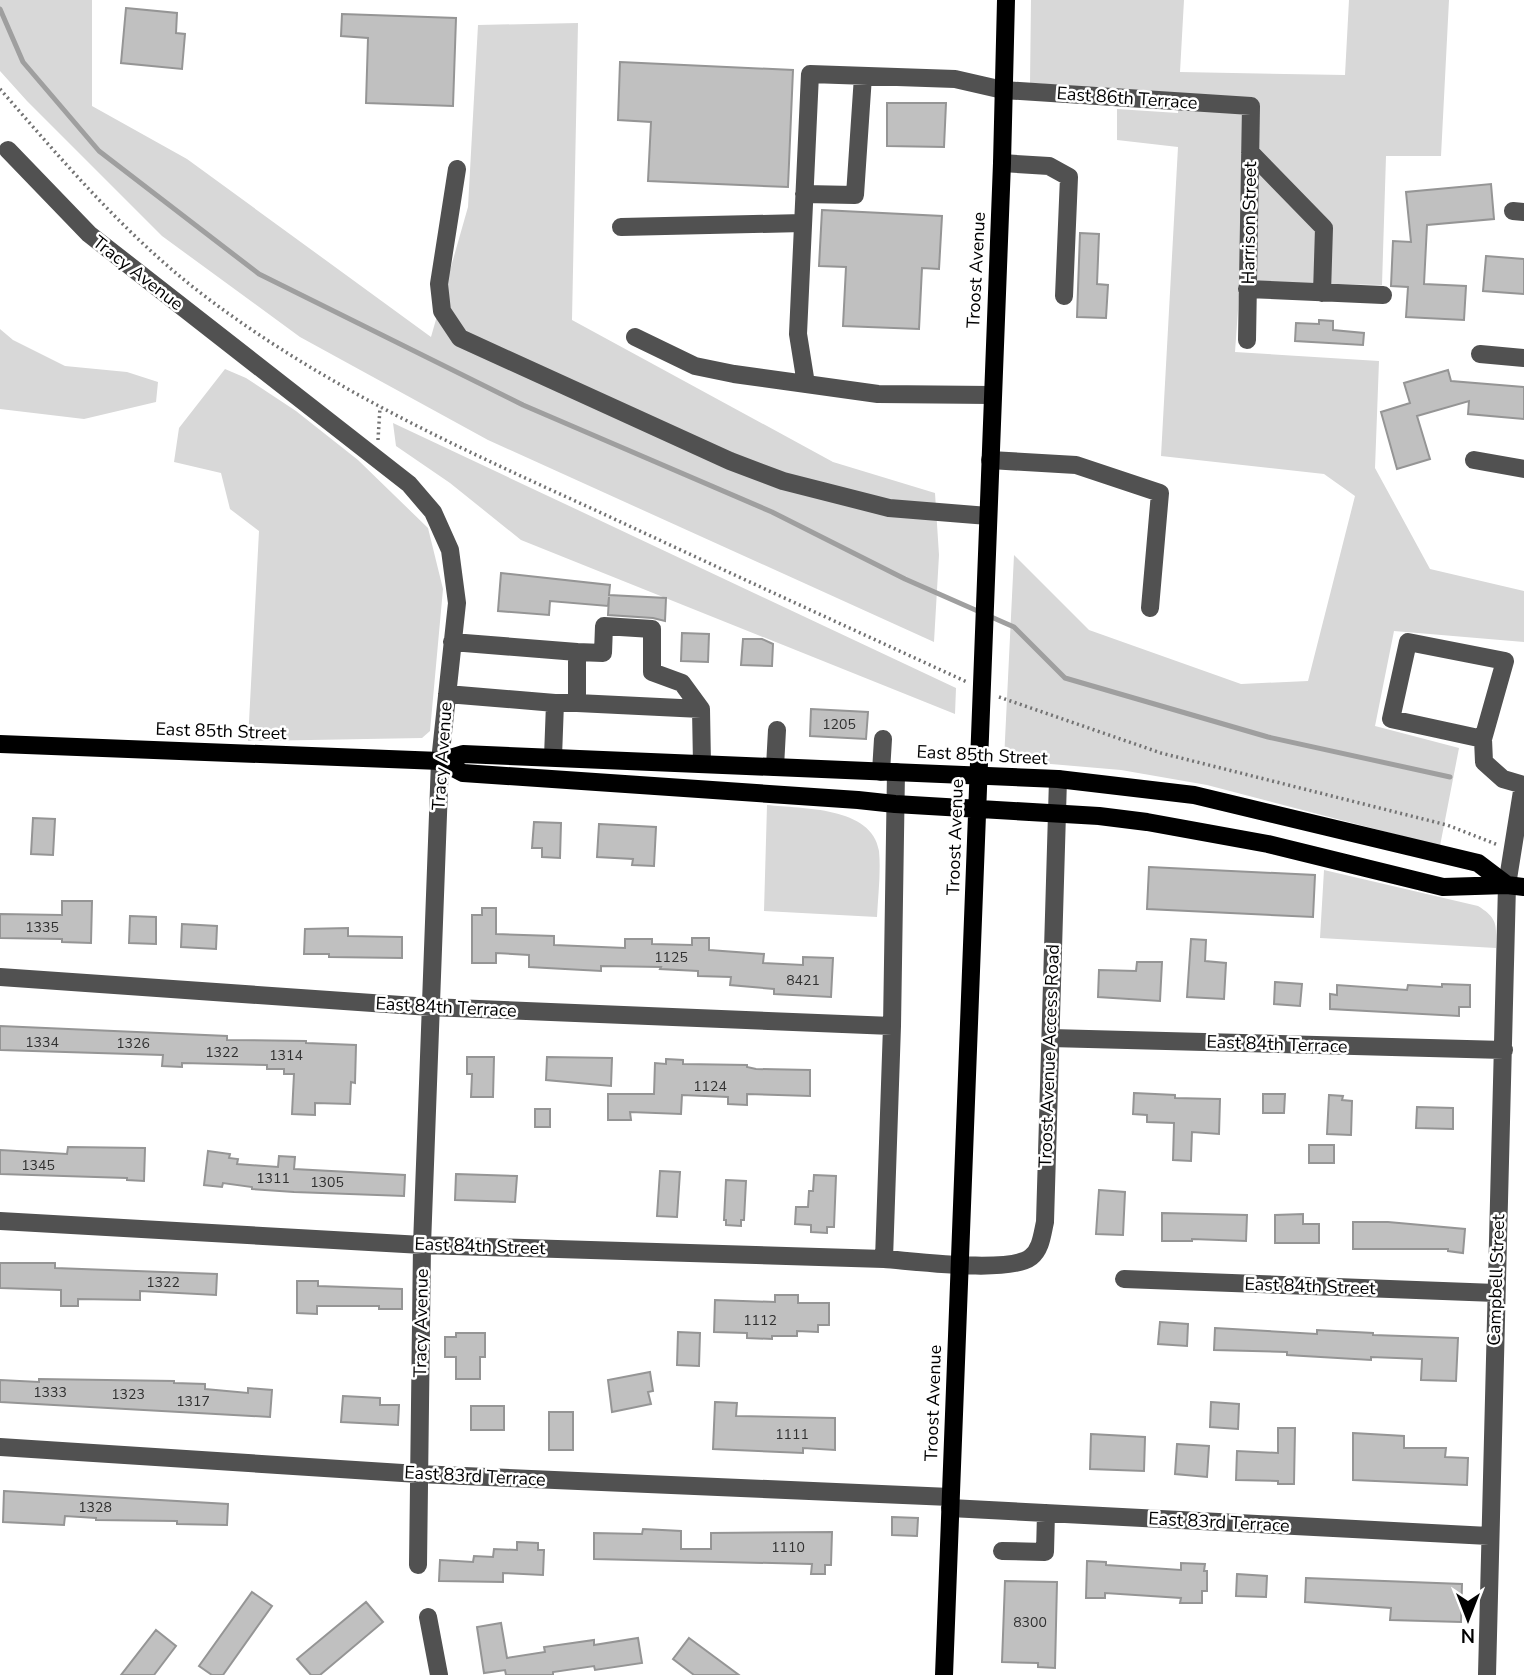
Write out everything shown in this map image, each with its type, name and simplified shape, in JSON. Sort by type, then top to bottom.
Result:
[{"type":"main road","name":"Troost Avenue","points":[[944,1675],[1006,0]]},
{"type":"main road","name":"East 85th Street","points":[[0,744],[440,761],[463,754],[1058,779],[1194,795],[1478,863],[1516,886]]},
{"type":"main road","name":"East 85th Street","points":[[440,761],[463,773],[1111,818],[1208,832],[1443,887],[1516,886]]},
{"type":"street","name":"East 86th Terrace","points":[[804,194],[810,74],[955,79],[1003,90],[1251,106]]},
{"type":"street","points":[[806,384],[798,334],[804,194],[855,195],[863,76]]},
{"type":"street","name":"Harrison Street","points":[[1247,340],[1251,106]]},
{"type":"street","name":"Tracy Avenue","points":[[8,150],[89,234],[409,484],[433,512],[450,550],[457,603],[440,761],[430,1007],[422,1245],[418,1565]]},
{"type":"street","points":[[1250,152],[1324,229],[1322,293]]},
{"type":"street","points":[[1002,163],[1048,166],[1069,177],[1065,296]]},
{"type":"street","points":[[457,169],[439,284],[442,311],[460,338],[730,461],[783,481],[889,508],[988,516]]},
{"type":"street","points":[[621,227],[803,223]]},
{"type":"street","points":[[1247,289],[1383,295]]},
{"type":"street","points":[[635,337],[695,366],[734,374],[878,394],[992,395]]},
{"type":"street","points":[[1480,354],[1524,358]]},
{"type":"street","points":[[990,460],[1076,465],[1160,493],[1150,608]]},
{"type":"street","points":[[1474,460],[1524,469]]},
{"type":"street","points":[[452,642],[603,653],[604,626],[652,629],[652,671],[682,682],[702,709],[702,764]]},
{"type":"street","points":[[1483,739],[1391,719],[1408,642],[1505,661],[1483,739],[1484,762],[1503,779],[1524,785]]},
{"type":"street","points":[[577,703],[578,652]]},
{"type":"street","points":[[447,694],[555,703],[702,709]]},
{"type":"street","points":[[553,757],[555,703]]},
{"type":"street","points":[[775,767],[777,730]]},
{"type":"street","points":[[883,739],[895,804],[892,1026],[884,1259]]},
{"type":"street","name":"Troost Avenue Access Road","points":[[960,1264],[1003,1265],[1018,1263],[1031,1257],[1040,1245],[1045,1222],[1058,779]]},
{"type":"street","name":"Campbell Street","points":[[1487,1675],[1504,1050],[1516,886],[1513,848],[1524,785]]},
{"type":"street","name":"East 84th Terrace","points":[[0,977],[430,1007],[892,1026]]},
{"type":"street","name":"East 84th Terrace","points":[[1050,1038],[1504,1050]]},
{"type":"street","name":"East 84th Street","points":[[0,1221],[422,1245],[884,1259],[960,1264]]},
{"type":"street","name":"East 84th Street","points":[[1124,1279],[1496,1293]]},
{"type":"street","name":"East 83rd Terrace","points":[[0,1447],[418,1474],[950,1503],[1046,1513],[1489,1536]]},
{"type":"street","points":[[1002,1550],[1045,1552],[1046,1513]]},
{"type":"street","points":[[428,1617],[439,1675]]},
{"type":"path","points":[[0,89],[75,174],[136,237],[201,293],[311,368],[442,440],[975,686]]},
{"type":"path","points":[[377,459],[380,407]]},
{"type":"path","points":[[988,692],[1161,753],[1447,825],[1500,846],[1513,848]]},
{"type":"shaded area","points":[[0,0],[92,0],[92,106],[187,159],[431,337],[468,207],[478,25],[578,23],[572,320],[833,462],[935,493],[939,555],[934,642],[488,440],[300,337],[162,236],[0,71]]},
{"type":"shaded area","points":[[1031,0],[1184,0],[1180,72],[1345,75],[1349,0],[1449,0],[1441,156],[1386,156],[1382,285],[1240,282],[1235,352],[1379,361],[1375,468],[1430,569],[1524,591],[1524,642],[1394,631],[1375,726],[1459,748],[1440,846],[1207,785],[1121,770],[1004,760],[1014,555],[1089,630],[1241,684],[1308,681],[1355,496],[1324,474],[1161,456],[1178,147],[1117,140],[1117,109],[1178,113],[1179,93],[1030,83]]},
{"type":"shaded area","points":[[0,329],[13,340],[65,366],[127,372],[158,382],[156,402],[84,419],[0,409]]},
{"type":"shaded area","points":[[225,369],[246,378],[296,411],[358,460],[428,528],[443,589],[430,731],[422,738],[248,741],[259,531],[230,509],[221,473],[174,462],[179,428]]},
{"type":"shaded area","points":[[393,423],[956,688],[955,714],[521,540],[450,483],[396,446]]},
{"type":"shaded area","points":[[767,805],[834,813],[863,825],[874,836],[879,851],[880,876],[877,917],[764,911]]},
{"type":"shaded area","points":[[1324,870],[1478,906],[1493,919],[1496,948],[1320,938]]},
{"type":"building","points":[[126,8],[177,13],[176,33],[185,34],[182,69],[121,63]]},
{"type":"building","points":[[342,14],[456,18],[453,106],[366,103],[368,38],[341,36]]},
{"type":"building","points":[[620,62],[793,70],[788,187],[648,181],[651,122],[618,120]]},
{"type":"building","points":[[887,103],[946,103],[944,147],[887,146]]},
{"type":"building","points":[[1491,184],[1494,219],[1427,225],[1424,284],[1466,286],[1464,320],[1406,317],[1408,287],[1391,286],[1393,241],[1411,242],[1406,192]]},
{"type":"building","points":[[822,210],[942,216],[939,269],[922,268],[919,329],[843,326],[846,267],[819,266]]},
{"type":"building","points":[[1080,233],[1099,234],[1097,284],[1108,285],[1106,318],[1077,317]]},
{"type":"building","points":[[1486,256],[1524,259],[1524,294],[1483,291]]},
{"type":"building","points":[[1319,320],[1333,321],[1333,330],[1364,333],[1363,345],[1295,341],[1296,323],[1319,324]]},
{"type":"building","points":[[1448,370],[1451,381],[1524,387],[1524,419],[1468,414],[1469,401],[1417,416],[1430,459],[1397,469],[1381,412],[1410,403],[1404,383]]},
{"type":"building","points":[[501,573],[610,585],[609,595],[666,598],[665,621],[608,615],[609,597],[608,606],[550,601],[549,615],[498,611]]},
{"type":"building","points":[[682,633],[709,634],[708,662],[681,661]]},
{"type":"building","points":[[743,639],[762,639],[773,644],[772,666],[741,665]]},
{"type":"building","points":[[811,709],[868,712],[866,739],[810,736]]},
{"type":"building","points":[[33,818],[55,819],[53,855],[31,854]]},
{"type":"building","points":[[534,822],[561,823],[560,858],[542,857],[542,848],[532,848]]},
{"type":"building","points":[[599,824],[656,827],[654,866],[632,865],[633,859],[597,857]]},
{"type":"building","points":[[1149,867],[1315,875],[1313,917],[1147,909]]},
{"type":"building","points":[[62,901],[92,901],[91,943],[62,942],[62,939],[0,938],[0,914],[62,915]]},
{"type":"building","points":[[482,908],[496,908],[496,934],[554,936],[554,945],[625,948],[625,939],[652,939],[652,944],[692,945],[692,938],[709,938],[709,950],[764,954],[763,963],[803,965],[803,957],[833,958],[831,997],[774,994],[774,989],[730,985],[731,977],[698,976],[698,971],[660,969],[661,967],[601,966],[601,971],[529,967],[529,955],[496,953],[496,963],[472,963],[472,915],[482,915]]},
{"type":"building","points":[[130,916],[156,917],[156,944],[129,943]]},
{"type":"building","points":[[182,924],[217,926],[216,949],[181,947]]},
{"type":"building","points":[[348,928],[348,936],[402,937],[402,958],[304,954],[305,929]]},
{"type":"building","points":[[1191,939],[1206,940],[1205,961],[1226,963],[1224,999],[1187,997]]},
{"type":"building","points":[[1137,962],[1162,962],[1160,1001],[1098,997],[1099,970],[1136,971]]},
{"type":"building","points":[[1275,982],[1302,984],[1300,1006],[1274,1004]]},
{"type":"building","points":[[1442,984],[1470,985],[1470,1007],[1459,1007],[1459,1016],[1330,1009],[1330,994],[1337,995],[1337,985],[1407,990],[1408,985],[1442,987]]},
{"type":"building","points":[[0,1026],[227,1036],[227,1040],[356,1045],[355,1083],[351,1082],[350,1104],[315,1103],[315,1115],[292,1114],[294,1074],[284,1074],[284,1069],[267,1069],[267,1065],[182,1063],[182,1067],[162,1066],[163,1055],[0,1050]]},
{"type":"building","points":[[467,1057],[494,1057],[493,1097],[471,1097],[472,1074],[467,1074]]},
{"type":"building","points":[[547,1057],[612,1058],[611,1086],[546,1080]]},
{"type":"building","points":[[666,1059],[683,1060],[683,1064],[810,1070],[810,1096],[747,1094],[747,1105],[728,1104],[728,1097],[682,1095],[681,1114],[630,1112],[631,1120],[608,1120],[608,1094],[654,1094],[655,1063],[666,1064]]},
{"type":"building","points":[[1134,1093],[1175,1095],[1175,1098],[1220,1099],[1219,1134],[1192,1132],[1191,1161],[1173,1160],[1174,1123],[1147,1122],[1147,1115],[1133,1114]]},
{"type":"building","points":[[1263,1094],[1285,1094],[1284,1113],[1263,1113]]},
{"type":"building","points":[[1329,1095],[1343,1096],[1342,1100],[1352,1101],[1351,1135],[1327,1134]]},
{"type":"building","points":[[1417,1107],[1453,1108],[1453,1129],[1416,1128]]},
{"type":"building","points":[[535,1109],[550,1109],[550,1127],[535,1127]]},
{"type":"building","points":[[1309,1145],[1334,1145],[1334,1163],[1309,1163]]},
{"type":"building","points":[[68,1147],[145,1148],[144,1181],[127,1178],[0,1174],[0,1150],[67,1154]]},
{"type":"building","points":[[208,1151],[230,1154],[229,1158],[238,1159],[237,1164],[278,1167],[279,1156],[295,1157],[294,1169],[405,1175],[404,1196],[252,1189],[223,1183],[222,1187],[204,1185]]},
{"type":"building","points":[[660,1171],[680,1172],[677,1217],[657,1216]]},
{"type":"building","points":[[456,1174],[517,1176],[515,1202],[455,1200]]},
{"type":"building","points":[[814,1175],[836,1176],[834,1227],[827,1227],[827,1233],[811,1232],[811,1225],[795,1224],[796,1207],[808,1207]]},
{"type":"building","points":[[726,1180],[746,1181],[744,1220],[741,1220],[741,1226],[726,1225],[724,1220]]},
{"type":"building","points":[[1099,1190],[1125,1192],[1123,1235],[1096,1234]]},
{"type":"building","points":[[1162,1213],[1247,1215],[1246,1241],[1162,1241]]},
{"type":"building","points":[[1303,1214],[1303,1224],[1319,1224],[1319,1243],[1275,1243],[1275,1215]]},
{"type":"building","points":[[1353,1222],[1388,1222],[1465,1229],[1463,1253],[1448,1249],[1353,1249]]},
{"type":"building","points":[[0,1263],[55,1263],[55,1268],[217,1274],[216,1295],[140,1291],[140,1300],[78,1299],[78,1306],[61,1306],[61,1290],[0,1288]]},
{"type":"building","points":[[297,1281],[318,1281],[318,1286],[402,1289],[402,1309],[379,1309],[379,1306],[317,1306],[317,1314],[297,1313]]},
{"type":"building","points":[[775,1295],[798,1295],[798,1303],[829,1303],[829,1325],[818,1325],[818,1332],[797,1331],[797,1336],[772,1336],[772,1339],[747,1338],[747,1333],[714,1332],[715,1300],[775,1302]]},
{"type":"building","points":[[1160,1322],[1188,1324],[1187,1346],[1158,1344]]},
{"type":"building","points":[[1215,1328],[1317,1334],[1317,1330],[1458,1338],[1456,1381],[1421,1380],[1422,1359],[1371,1357],[1371,1360],[1287,1355],[1287,1352],[1214,1350]]},
{"type":"building","points":[[678,1332],[700,1333],[699,1366],[677,1365]]},
{"type":"building","points":[[456,1333],[485,1333],[485,1357],[480,1357],[480,1379],[456,1379],[456,1357],[445,1357],[445,1337],[456,1337]]},
{"type":"building","points":[[650,1372],[653,1391],[648,1392],[651,1404],[612,1412],[608,1380]]},
{"type":"building","points":[[39,1379],[174,1381],[205,1384],[205,1389],[248,1393],[248,1388],[272,1390],[270,1417],[0,1402],[0,1380],[39,1382]]},
{"type":"building","points":[[343,1396],[380,1398],[380,1405],[399,1405],[398,1425],[341,1422]]},
{"type":"building","points":[[715,1402],[737,1403],[736,1416],[835,1418],[835,1450],[803,1448],[803,1453],[713,1449]]},
{"type":"building","points":[[1211,1402],[1239,1404],[1238,1429],[1210,1427]]},
{"type":"building","points":[[471,1406],[504,1406],[504,1430],[471,1430]]},
{"type":"building","points":[[549,1412],[573,1412],[573,1450],[549,1450]]},
{"type":"building","points":[[1278,1428],[1295,1428],[1294,1484],[1236,1480],[1237,1451],[1278,1453]]},
{"type":"building","points":[[1353,1433],[1404,1436],[1404,1448],[1446,1448],[1445,1457],[1468,1458],[1467,1485],[1353,1480]]},
{"type":"building","points":[[1091,1434],[1145,1437],[1144,1471],[1090,1469]]},
{"type":"building","points":[[1177,1444],[1209,1446],[1207,1477],[1175,1474]]},
{"type":"building","points":[[4,1491],[228,1504],[227,1525],[96,1520],[65,1516],[64,1525],[3,1522]]},
{"type":"building","points":[[892,1517],[918,1518],[917,1536],[892,1535]]},
{"type":"building","points":[[643,1529],[681,1531],[681,1549],[711,1549],[711,1533],[832,1532],[831,1565],[825,1565],[825,1574],[811,1574],[812,1564],[594,1559],[594,1533],[642,1534]]},
{"type":"building","points":[[517,1542],[538,1543],[538,1550],[544,1550],[543,1575],[503,1573],[503,1582],[439,1581],[440,1560],[473,1562],[474,1556],[493,1557],[494,1549],[517,1550]]},
{"type":"building","points":[[1087,1561],[1106,1562],[1106,1565],[1181,1570],[1181,1563],[1205,1564],[1207,1591],[1202,1591],[1202,1603],[1180,1603],[1181,1598],[1105,1593],[1105,1598],[1086,1598]]},
{"type":"building","points":[[1237,1574],[1267,1576],[1266,1597],[1236,1596]]},
{"type":"building","points":[[1306,1578],[1462,1584],[1461,1622],[1390,1620],[1391,1608],[1305,1602]]},
{"type":"building","points":[[1005,1581],[1057,1582],[1055,1668],[1038,1667],[1038,1663],[1002,1662]]},
{"type":"building","points":[[252,1592],[272,1606],[223,1675],[212,1675],[199,1666]]},
{"type":"building","points":[[366,1602],[383,1622],[320,1675],[311,1675],[297,1659]]},
{"type":"building","points":[[501,1623],[507,1658],[545,1652],[544,1647],[594,1640],[594,1645],[638,1638],[642,1663],[595,1670],[594,1666],[553,1672],[553,1675],[506,1675],[505,1670],[484,1673],[477,1627]]},
{"type":"building","points":[[156,1630],[176,1646],[154,1675],[121,1675]]},
{"type":"building","points":[[689,1638],[739,1675],[694,1675],[673,1659]]},
{"type":"waterway","points":[[0,9],[23,62],[99,151],[259,274],[523,405],[772,512],[905,579],[1014,627],[1065,678],[1268,737],[1450,777]]}]
